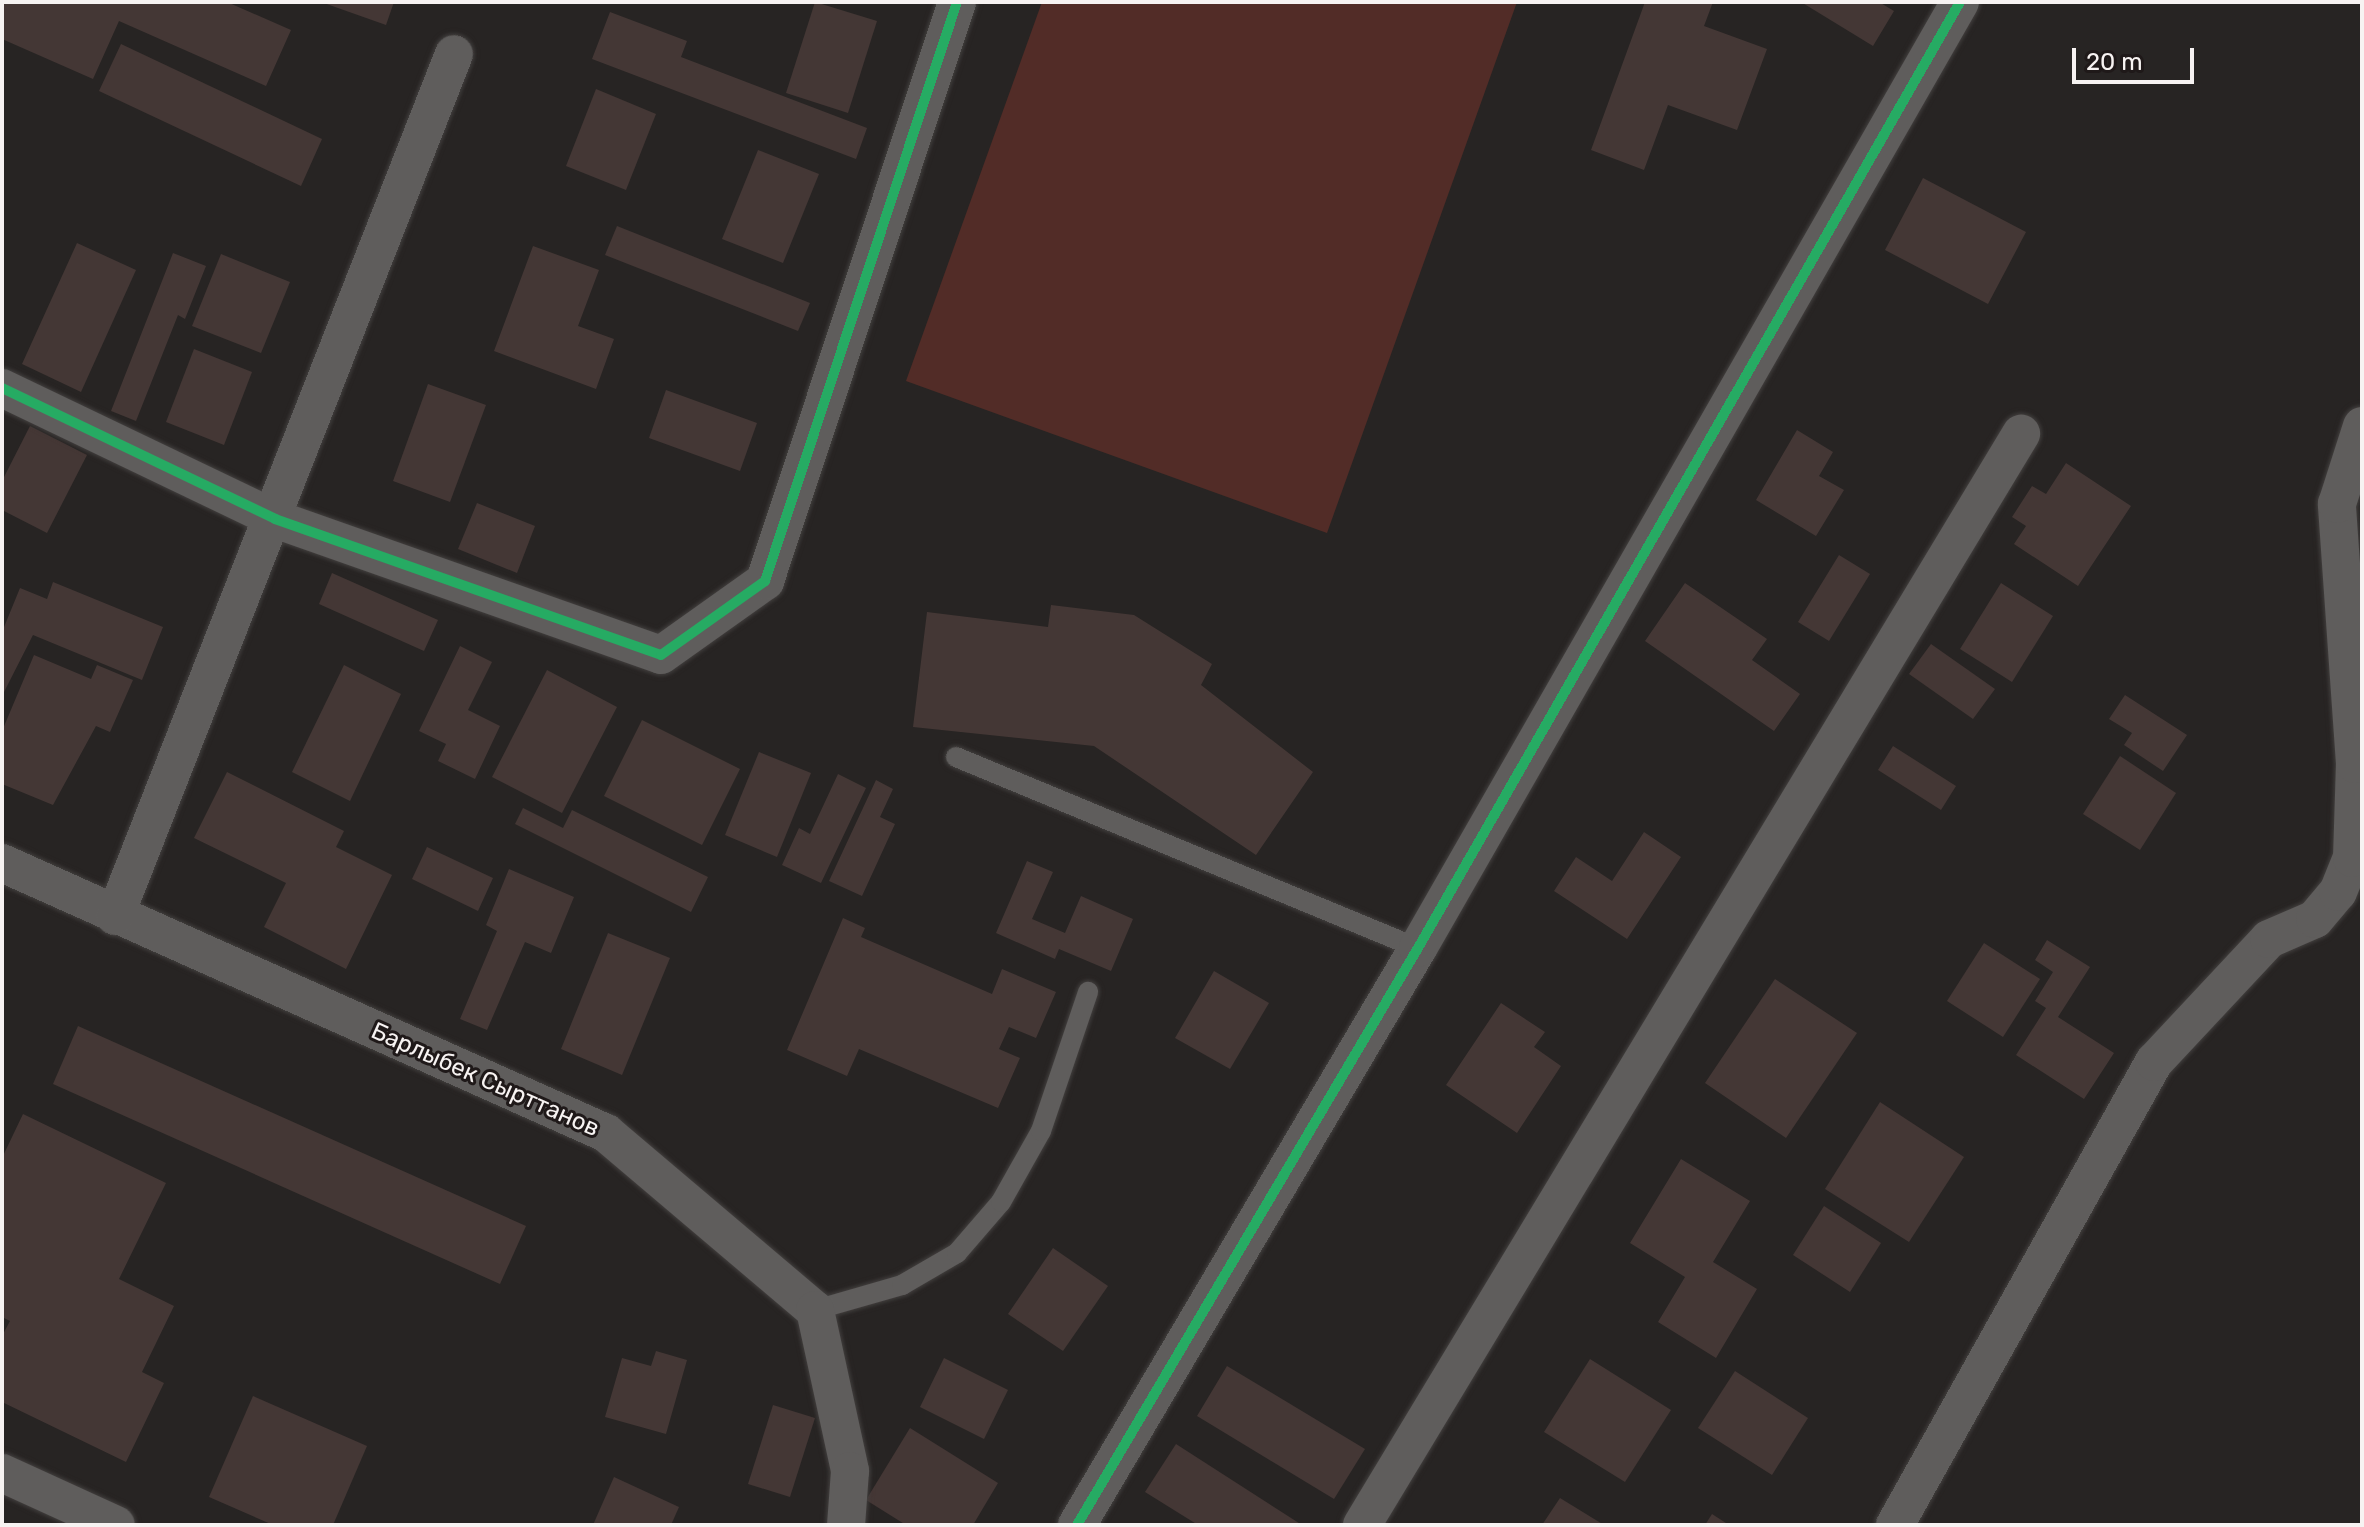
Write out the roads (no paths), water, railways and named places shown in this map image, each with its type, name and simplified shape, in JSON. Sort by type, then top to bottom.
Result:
[{"type":"street","points":[[2,388],[275,519],[661,655],[765,581],[957,2]]},
{"type":"street","points":[[1077,1525],[1418,948],[1960,2]]},
{"type":"street","points":[[115,916],[275,519],[454,54]]},
{"type":"street","points":[[1895,1525],[2154,1062],[2269,939],[2315,919],[2338,892],[2352,858],[2355,764],[2337,504],[2362,426]]},
{"type":"street","points":[[1362,1525],[2021,434]]},
{"type":"street","name":"Барлыбек Сырттанов","points":[[2,863],[606,1133],[815,1310]]},
{"type":"street","points":[[815,1310],[850,1471],[846,1525]]},
{"type":"street","points":[[2,1473],[116,1525]]},
{"type":"lane","points":[[956,757],[1418,948]]},
{"type":"lane","points":[[815,1310],[902,1285],[957,1253],[1001,1202],[1041,1131],[1088,992]]}]
